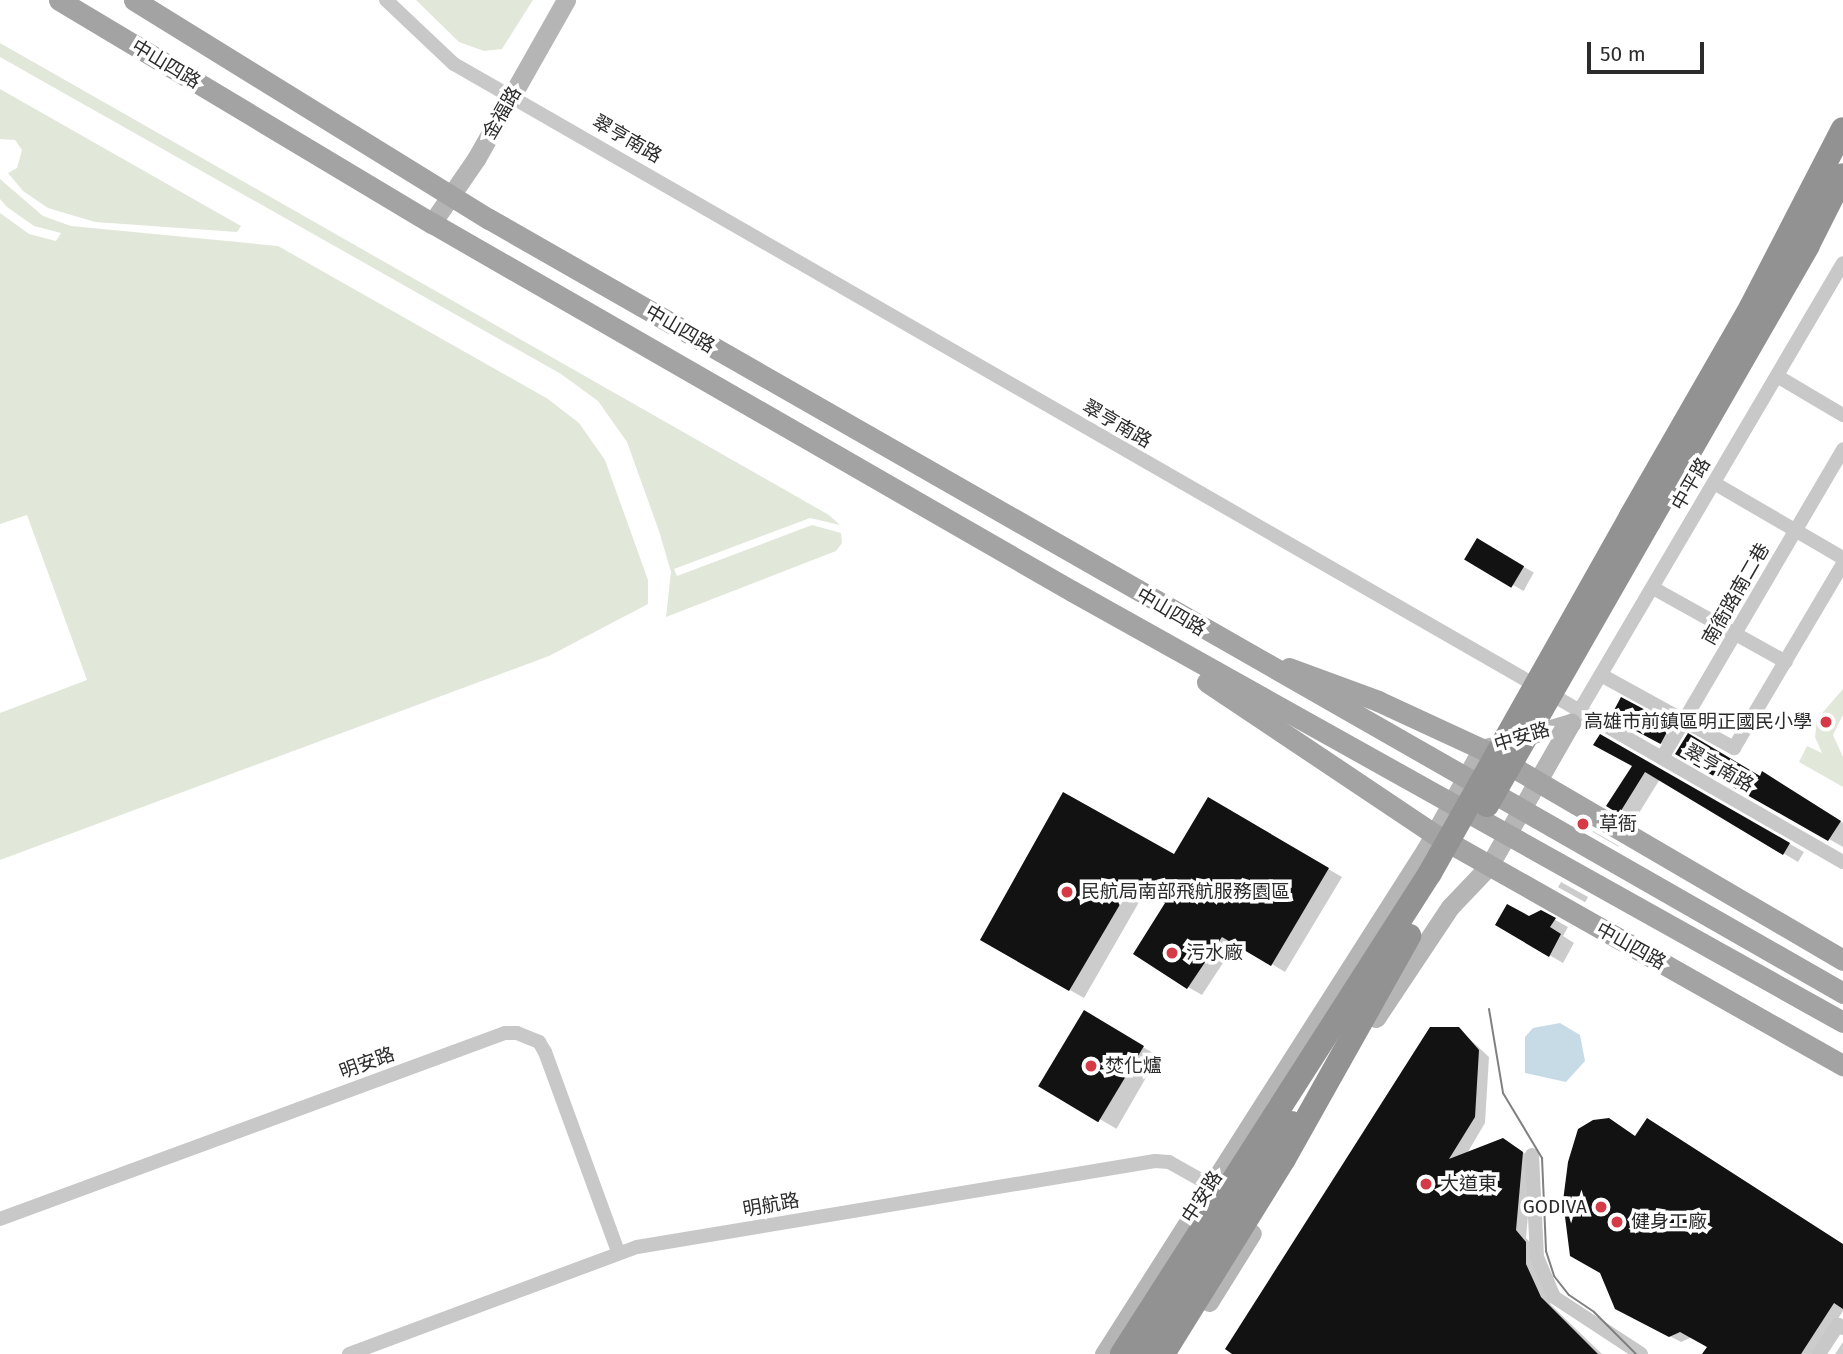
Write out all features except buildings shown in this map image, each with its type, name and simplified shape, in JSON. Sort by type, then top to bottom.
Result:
[{"type":"highway","points":[[1640,519],[1843,129]]},
{"type":"highway","points":[[1163,1354],[1284,1159],[1430,873],[1640,519],[1808,246],[1843,175]]},
{"type":"highway","points":[[1122,1354],[1385,958]]},
{"type":"highway","points":[[1135,1354],[1385,958]]},
{"type":"highway","points":[[1148,1354],[1385,958]]},
{"type":"main road","name":"中山四路","points":[[59,0],[432,223],[1072,591],[1843,1022]]},
{"type":"main road","name":"中山四路","points":[[134,0],[450,195],[1464,780],[1843,993]]},
{"type":"main road","name":"中山四路","points":[[1072,591],[1433,834],[1843,1065]]},
{"type":"main road","name":"中山四路","points":[[1232,647],[1378,701],[1482,749],[1539,779],[1843,960]]},
{"type":"street","name":"翠亨南路","points":[[386,0],[454,64],[513,94],[1576,718],[1662,758],[1843,862]]},
{"type":"street","name":"金福路","points":[[432,223],[513,94],[566,0]]},
{"type":"street","name":"中平路","points":[[1576,718],[1777,376],[1836,289],[1843,263]]},
{"type":"street","points":[[1777,376],[1843,415]]},
{"type":"street","name":"南衙路南二巷","points":[[1662,758],[1843,449]]},
{"type":"street","points":[[1714,483],[1843,558]]},
{"type":"street","points":[[1601,675],[1734,748],[1843,564]]},
{"type":"street","points":[[1653,588],[1786,662]]},
{"type":"street","name":"中安路","points":[[1104,1354],[1433,834],[1482,749],[1576,718]]},
{"type":"street","name":"中安路","points":[[1154,1354],[1450,907],[1489,866],[1576,718]]},
{"type":"street","name":"中安路","points":[[1127,1354],[1297,1085],[1325,1006]]},
{"type":"street","name":"明安路","points":[[0,1219],[505,1033],[517,1033],[539,1042],[545,1052],[618,1251]]},
{"type":"street","name":"中安路","points":[[1175,1354],[1282,1183],[1365,1036]]},
{"type":"street","points":[[1532,1156],[1538,1257],[1554,1297],[1641,1354]]},
{"type":"street","name":"明航路","points":[[349,1354],[618,1251],[1155,1161],[1169,1162],[1210,1185]]},
{"type":"street","points":[[1819,1354],[1838,1325],[1843,1328]]},
{"type":"shaded area","points":[[416,0],[533,0],[502,49],[484,51],[459,42]]},
{"type":"shaded area","points":[[0,43],[829,515],[840,525],[810,518],[674,569],[677,576],[812,525],[841,533],[842,543],[836,551],[666,617],[671,572],[659,531],[627,442],[598,401],[561,374],[0,57]]},
{"type":"shaded area","points":[[0,89],[241,226],[237,232],[95,222],[48,208],[23,191],[8,173],[17,168],[22,150],[15,140],[0,139]]},
{"type":"shaded area","points":[[0,179],[43,216],[71,226],[278,246],[548,399],[579,423],[605,460],[648,580],[648,604],[549,656],[0,860],[0,713],[87,680],[27,515],[0,524],[0,213],[29,234],[56,241],[61,233],[34,226],[7,207],[0,199]]},
{"type":"shaded area","points":[[1843,689],[1843,715],[1833,735],[1843,757],[1843,787],[1799,762],[1807,746],[1822,753],[1815,737],[1817,719]]},
{"type":"water","points":[[1560,1023],[1580,1035],[1585,1061],[1566,1082],[1525,1073],[1525,1037],[1533,1028]]},
{"type":"tram line","points":[[1489,1009],[1503,1093],[1542,1158],[1546,1251],[1554,1276],[1569,1295],[1594,1312],[1636,1354]]},
{"type":"place","name":"高雄市前鎮區明正國民小學","points":[[1826,722]]},
{"type":"place","name":"草衙","points":[[1583,824]]},
{"type":"place","name":"民航局南部飛航服務園區","points":[[1067,892]]},
{"type":"place","name":"污水廠","points":[[1172,953]]},
{"type":"place","name":"焚化爐","points":[[1091,1066]]},
{"type":"place","name":"大道東","points":[[1426,1184]]},
{"type":"place","name":"GODIVA","points":[[1601,1207]]},
{"type":"place","name":"健身工廠","points":[[1617,1222]]}]
